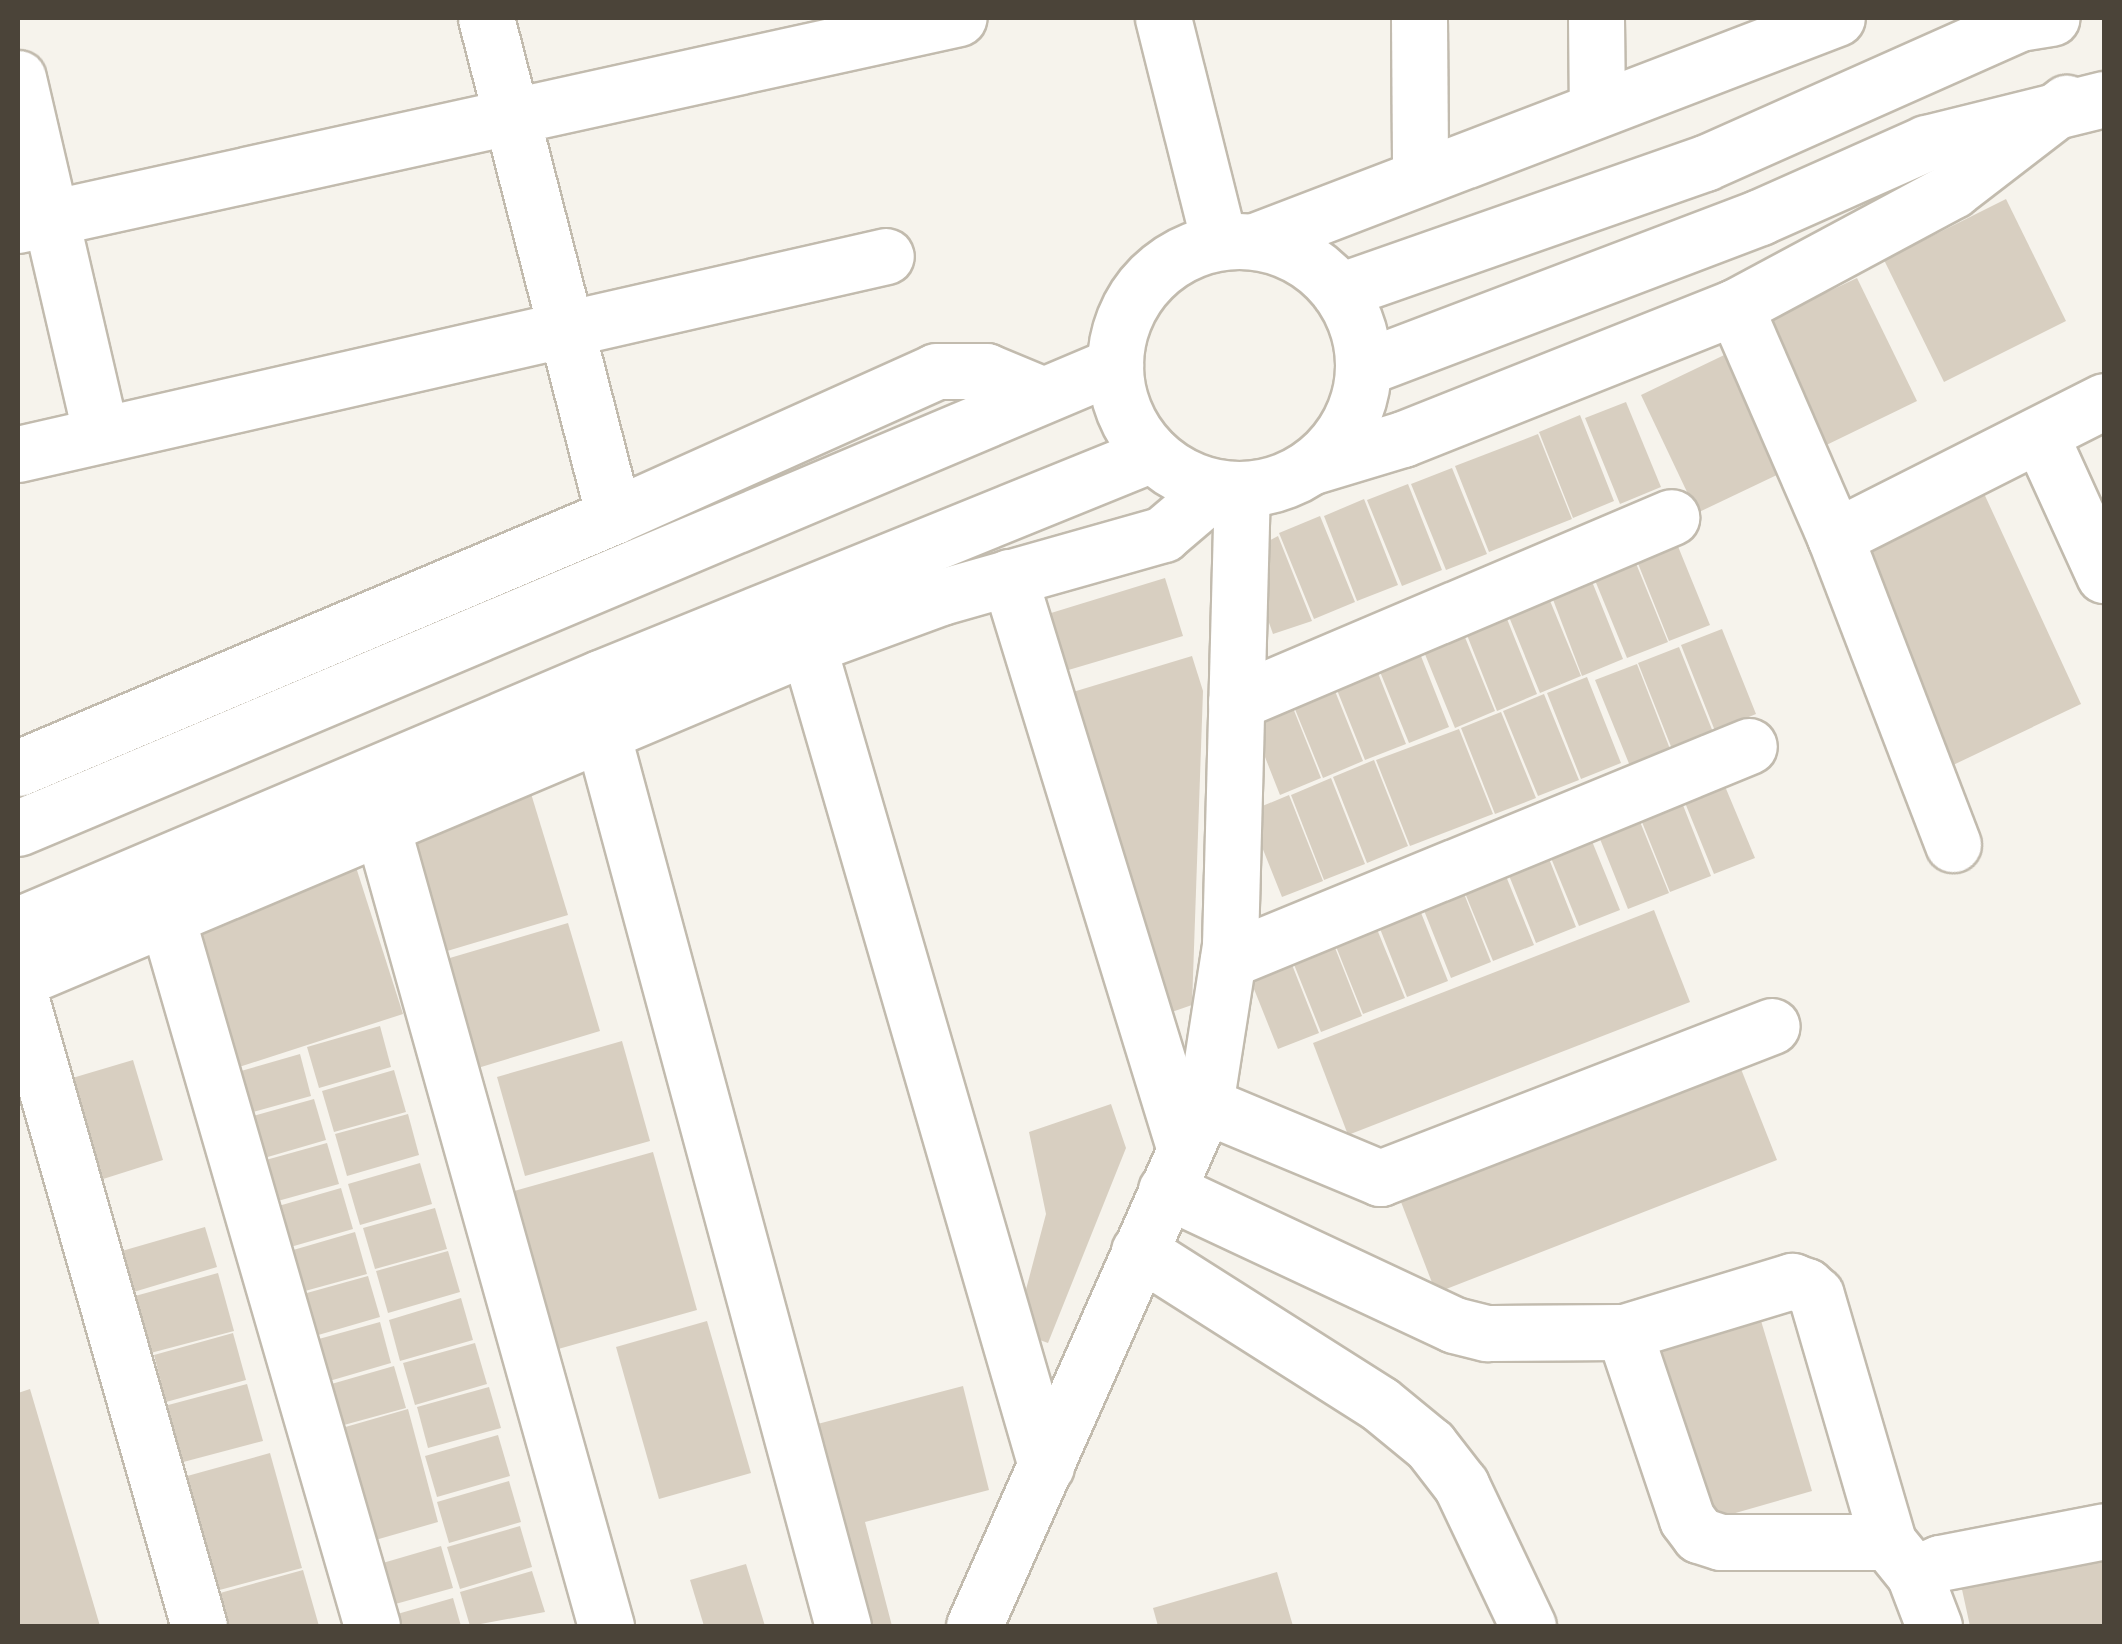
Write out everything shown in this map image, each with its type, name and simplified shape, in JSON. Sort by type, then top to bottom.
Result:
[{"type":"street","points":[[486,18],[614,516]]},
{"type":"street","points":[[33,222],[959,18]]},
{"type":"street","points":[[1163,18],[1237,241]]},
{"type":"street","points":[[1419,18],[1420,176]]},
{"type":"street","points":[[1596,18],[1597,108]]},
{"type":"street","points":[[1837,18],[1712,40],[1597,108],[1237,241],[1184,252],[1155,273],[1132,300],[1115,365],[1119,398],[1152,454],[1193,481],[1230,489],[1278,484],[1310,467],[1402,439],[1735,306],[1953,190],[2085,101]]},
{"type":"street","points":[[1339,291],[1705,163],[2028,19]]},
{"type":"street","points":[[18,78],[33,222],[101,434]]},
{"type":"street","points":[[1363,368],[1760,217],[1926,143],[2085,101]]},
{"type":"street","points":[[1237,241],[1300,258],[1339,291],[1357,328],[1363,368],[1349,419],[1336,443],[1310,467]]},
{"type":"street","points":[[18,454],[565,326],[886,256]]},
{"type":"street","points":[[1735,306],[1835,537],[1953,844]]},
{"type":"street","points":[[18,828],[1115,365]]},
{"type":"street","points":[[18,768],[614,516],[936,370],[986,371],[1041,394]]},
{"type":"street","points":[[1835,537],[2041,438],[2104,401]]},
{"type":"street","points":[[2041,438],[2104,575]]},
{"type":"street","points":[[18,925],[1152,454]]},
{"type":"street","points":[[18,980],[166,914],[808,646],[1010,577],[1163,534],[1230,489]]},
{"type":"street","points":[[974,1626],[1185,1147],[1228,960],[1236,702],[1230,489]]},
{"type":"street","points":[[1236,702],[1671,516]]},
{"type":"street","points":[[1010,577],[1185,1147],[1454,1326],[1487,1333],[1624,1332],[1792,1281],[1806,1286],[1816,1296],[1901,1558],[1934,1626]]},
{"type":"street","points":[[808,646],[1046,1466]]},
{"type":"street","points":[[602,733],[843,1626]]},
{"type":"street","points":[[1228,960],[1749,746]]},
{"type":"street","points":[[382,827],[606,1626]]},
{"type":"street","points":[[166,914],[372,1626]]},
{"type":"street","points":[[18,989],[199,1626]]},
{"type":"street","points":[[1185,1147],[1380,1178],[1772,1026]]},
{"type":"street","points":[[1139,1252],[1380,1404],[1430,1446],[1461,1485],[1528,1626]]},
{"type":"street","points":[[1624,1332],[1688,1519],[1699,1535],[1721,1542],[1940,1563],[2104,1531]]},
{"type":"building","points":[[2006,199],[2066,321],[1944,382],[1884,260]]},
{"type":"building","points":[[1857,278],[1917,401],[1812,452],[1752,328]]},
{"type":"building","points":[[1743,346],[1800,464],[1697,513],[1641,395]]},
{"type":"building","points":[[1626,402],[1661,487],[1620,504],[1585,418]]},
{"type":"building","points":[[1580,415],[1614,501],[1573,518],[1539,432]]},
{"type":"building","points":[[1538,434],[1572,519],[1489,552],[1455,466]]},
{"type":"building","points":[[1452,468],[1487,554],[1446,570],[1411,484]]},
{"type":"building","points":[[1408,484],[1442,570],[1402,586],[1367,500]]},
{"type":"building","points":[[1981,487],[2081,704],[1951,766],[1850,548]]},
{"type":"building","points":[[1364,499],[1398,585],[1357,601],[1324,516]]},
{"type":"building","points":[[1320,516],[1355,602],[1314,619],[1279,533]]},
{"type":"building","points":[[1278,536],[1312,621],[1273,634],[1245,554]]},
{"type":"building","points":[[1675,539],[1710,625],[1669,641],[1635,556]]},
{"type":"building","points":[[1633,556],[1668,642],[1627,658],[1592,573]]},
{"type":"building","points":[[1589,574],[1623,659],[1582,676],[1549,589]]},
{"type":"building","points":[[1165,578],[1183,636],[1055,674],[1038,617]]},
{"type":"building","points":[[1546,591],[1581,676],[1540,693],[1505,607]]},
{"type":"building","points":[[1503,609],[1537,694],[1497,711],[1463,625]]},
{"type":"building","points":[[1460,625],[1495,711],[1455,728],[1420,642]]},
{"type":"building","points":[[1722,629],[1756,714],[1715,731],[1681,645]]},
{"type":"building","points":[[1415,641],[1449,727],[1409,743],[1374,657]]},
{"type":"building","points":[[1679,647],[1713,732],[1672,749],[1638,663]]},
{"type":"building","points":[[1192,656],[1203,691],[1192,1005],[1166,1014],[1063,695]]},
{"type":"building","points":[[1372,658],[1406,744],[1365,760],[1331,675]]},
{"type":"building","points":[[1637,664],[1670,749],[1630,766],[1595,680]]},
{"type":"building","points":[[1329,676],[1363,761],[1323,778],[1288,692]]},
{"type":"building","points":[[1587,677],[1621,763],[1581,779],[1547,693]]},
{"type":"building","points":[[1287,693],[1321,778],[1280,795],[1246,709]]},
{"type":"building","points":[[1544,694],[1579,780],[1538,796],[1503,711]]},
{"type":"building","points":[[1501,712],[1536,798],[1495,814],[1461,728]]},
{"type":"building","points":[[1459,729],[1493,814],[1410,846],[1376,760]]},
{"type":"building","points":[[1374,760],[1408,846],[1367,863],[1333,777]]},
{"type":"building","points":[[1719,772],[1755,858],[1714,874],[1679,788]]},
{"type":"building","points":[[1331,778],[1365,864],[1324,880],[1291,795]]},
{"type":"building","points":[[529,787],[568,915],[427,957],[389,831]]},
{"type":"building","points":[[1677,790],[1711,876],[1670,892],[1636,807]]},
{"type":"building","points":[[1289,795],[1323,881],[1282,897],[1248,812]]},
{"type":"building","points":[[1634,807],[1669,893],[1628,909],[1594,824]]},
{"type":"building","points":[[1585,824],[1620,910],[1579,926],[1544,841]]},
{"type":"building","points":[[1542,841],[1576,927],[1536,943],[1502,858]]},
{"type":"building","points":[[1499,859],[1534,945],[1493,961],[1458,876]]},
{"type":"building","points":[[355,864],[403,1014],[236,1068],[189,917]]},
{"type":"building","points":[[1457,876],[1491,962],[1451,978],[1417,893]]},
{"type":"building","points":[[1414,895],[1448,981],[1407,997],[1373,911]]},
{"type":"building","points":[[1654,910],[1690,1002],[1348,1135],[1313,1043]]},
{"type":"building","points":[[1370,912],[1405,998],[1363,1014],[1329,929]]},
{"type":"building","points":[[568,923],[600,1031],[458,1074],[426,965]]},
{"type":"building","points":[[1328,930],[1362,1016],[1321,1032],[1287,947]]},
{"type":"building","points":[[1285,947],[1319,1033],[1278,1049],[1244,964]]},
{"type":"building","points":[[380,1026],[391,1067],[319,1088],[307,1047]]},
{"type":"building","points":[[622,1041],[650,1141],[525,1176],[497,1077]]},
{"type":"building","points":[[300,1054],[311,1096],[239,1116],[227,1075]]},
{"type":"building","points":[[133,1060],[163,1160],[100,1180],[69,1079]]},
{"type":"building","points":[[1741,1069],[1777,1160],[1436,1293],[1401,1202]]},
{"type":"building","points":[[394,1070],[406,1112],[334,1132],[322,1091]]},
{"type":"building","points":[[314,1099],[326,1140],[254,1161],[242,1119]]},
{"type":"building","points":[[1111,1104],[1126,1148],[1048,1343],[1015,1331],[1046,1214],[1029,1132]]},
{"type":"building","points":[[408,1114],[419,1155],[347,1176],[335,1134]]},
{"type":"building","points":[[327,1143],[339,1184],[267,1204],[255,1163]]},
{"type":"building","points":[[653,1152],[697,1310],[544,1353],[500,1195]]},
{"type":"building","points":[[420,1163],[432,1204],[360,1225],[348,1184]]},
{"type":"building","points":[[341,1188],[353,1229],[280,1250],[268,1209]]},
{"type":"building","points":[[435,1208],[447,1249],[375,1269],[363,1228]]},
{"type":"building","points":[[205,1227],[217,1267],[127,1294],[115,1253]]},
{"type":"building","points":[[355,1232],[367,1274],[294,1294],[283,1253]]},
{"type":"building","points":[[448,1251],[460,1292],[388,1313],[376,1271]]},
{"type":"building","points":[[218,1273],[234,1331],[143,1355],[128,1298]]},
{"type":"building","points":[[368,1276],[380,1317],[308,1338],[296,1296]]},
{"type":"building","points":[[461,1298],[473,1340],[400,1361],[389,1320]]},
{"type":"building","points":[[1756,1304],[1812,1491],[1704,1522],[1649,1336]]},
{"type":"building","points":[[707,1321],[751,1473],[659,1499],[616,1347]]},
{"type":"building","points":[[380,1322],[391,1363],[319,1384],[308,1342]]},
{"type":"building","points":[[233,1333],[246,1380],[166,1402],[154,1355]]},
{"type":"building","points":[[475,1343],[487,1384],[415,1405],[403,1363]]},
{"type":"building","points":[[394,1366],[406,1408],[333,1428],[321,1387]]},
{"type":"building","points":[[247,1384],[263,1441],[172,1465],[157,1408]]},
{"type":"building","points":[[963,1386],[989,1490],[865,1522],[892,1626],[857,1626],[806,1427]]},
{"type":"building","points":[[489,1387],[501,1428],[428,1448],[417,1407]]},
{"type":"building","points":[[30,1389],[100,1626],[18,1626],[18,1393]]},
{"type":"building","points":[[408,1409],[438,1522],[365,1543],[335,1430]]},
{"type":"building","points":[[498,1435],[510,1476],[437,1497],[425,1456]]},
{"type":"building","points":[[270,1453],[302,1568],[212,1592],[180,1478]]},
{"type":"building","points":[[509,1481],[521,1522],[449,1543],[437,1502]]},
{"type":"building","points":[[520,1526],[532,1567],[460,1589],[447,1547]]},
{"type":"building","points":[[441,1546],[453,1588],[381,1608],[369,1567]]},
{"type":"building","points":[[2104,1555],[2104,1626],[1970,1626],[1961,1585]]},
{"type":"building","points":[[746,1564],[765,1626],[704,1626],[690,1580]]},
{"type":"building","points":[[303,1570],[319,1626],[221,1626],[213,1595]]},
{"type":"building","points":[[532,1571],[545,1612],[470,1626],[460,1592]]},
{"type":"building","points":[[1277,1572],[1293,1626],[1158,1626],[1153,1608]]},
{"type":"building","points":[[453,1598],[461,1626],[382,1626],[380,1619]]}]
